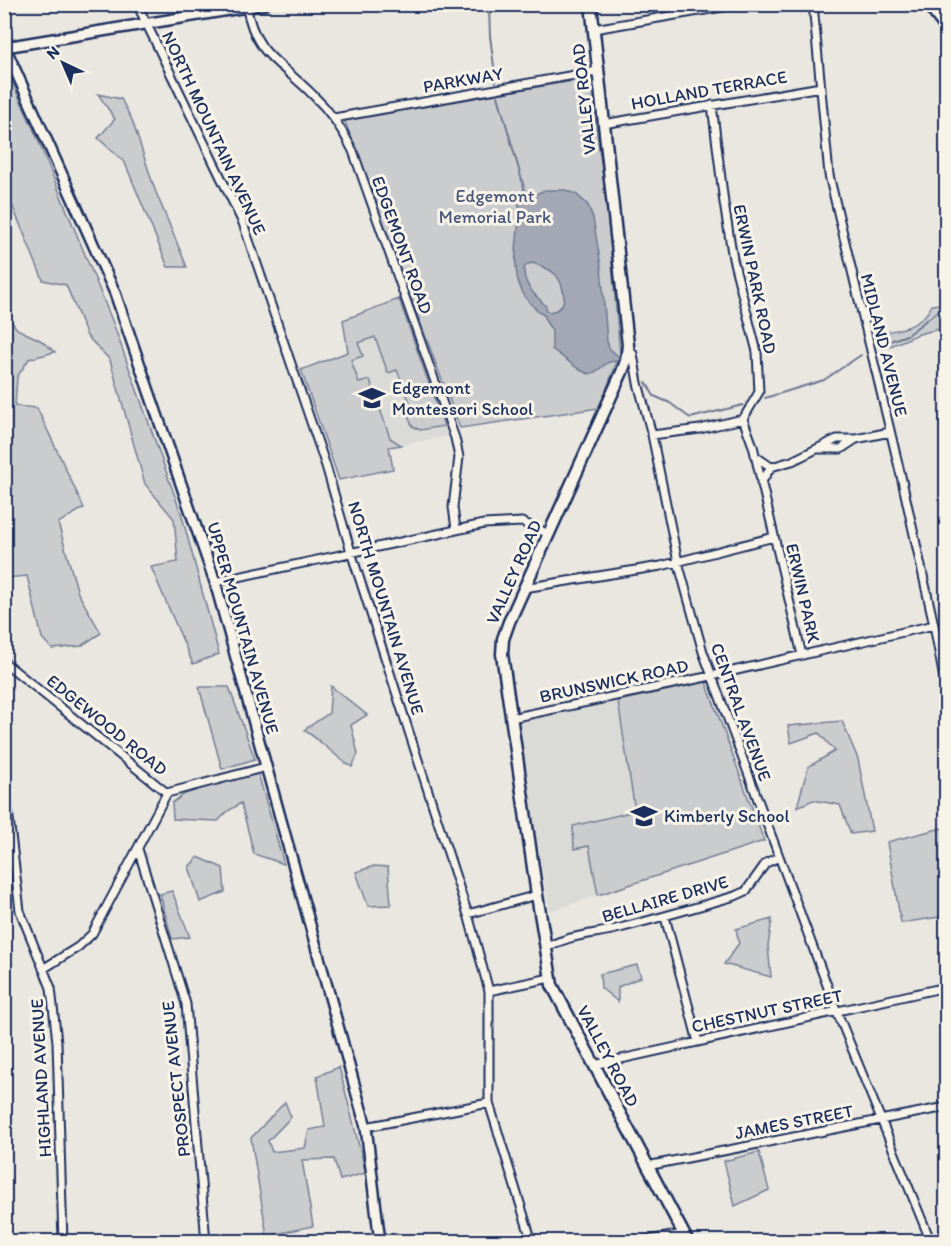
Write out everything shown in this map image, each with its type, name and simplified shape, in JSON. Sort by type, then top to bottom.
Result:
[{"type":"main road","name":"VALLEY ROAD","points":[[591,4],[628,345],[626,361],[524,588],[503,639],[502,654],[550,978],[686,1238]]},
{"type":"street","name":"NORTH MOUNTAIN AVENUE","points":[[137,4],[243,223],[326,466],[351,552],[468,914],[489,991],[489,1103],[532,1242]]},
{"type":"street","points":[[5,46],[265,4]]},
{"type":"street","points":[[594,29],[741,4]]},
{"type":"street","name":"MIDLAND AVENUE","points":[[813,4],[829,175],[934,625],[946,690]]},
{"type":"street","points":[[927,4],[946,29]]},
{"type":"street","name":"EDGEMONT ROAD","points":[[247,6],[252,27],[262,48],[276,64],[314,96],[334,118],[347,139],[358,165],[455,438],[459,457],[453,507],[456,529]]},
{"type":"street","name":"UPPER MOUNTAIN AVENUE","points":[[5,46],[115,293],[215,582],[366,1126],[380,1242]]},
{"type":"street","name":"PARKWAY","points":[[334,118],[597,71]]},
{"type":"street","name":"HOLLAND TERRACE","points":[[603,124],[821,87]]},
{"type":"street","name":"ERWIN PARK ROAD","points":[[712,105],[733,259],[757,352],[759,392],[742,419]]},
{"type":"street","name":"CENTRAL AVENUE","points":[[628,345],[633,354],[638,384],[652,435],[678,562],[711,676],[837,1012],[931,1242]]},
{"type":"street","points":[[622,372],[632,375],[638,384]]},
{"type":"street","points":[[652,435],[699,429],[742,419]]},
{"type":"street","name":"ERWIN PARK","points":[[742,419],[755,456],[802,655]]},
{"type":"street","points":[[761,483],[771,467],[784,464],[839,438],[856,439],[890,432]]},
{"type":"street","points":[[755,456],[771,467]]},
{"type":"street","points":[[215,582],[484,524],[516,522],[528,524],[549,534]]},
{"type":"street","name":"ERWIN PARK","points":[[524,588],[678,562],[774,537]]},
{"type":"street","name":"BRUNSWICK ROAD","points":[[511,718],[711,676],[934,625]]},
{"type":"street","name":"EDGEWOOD ROAD","points":[[4,662],[167,793],[266,767]]},
{"type":"street","name":"HIGHLAND AVENUE","points":[[4,776],[20,911],[51,988],[57,1042],[63,1242]]},
{"type":"street","points":[[43,969],[78,947],[92,934],[167,793]]},
{"type":"street","name":"PROSPECT AVENUE","points":[[138,849],[186,1004],[206,1242]]},
{"type":"street","name":"BELLAIRE DRIVE","points":[[545,948],[574,936],[598,933],[665,917],[735,896],[746,891],[766,863],[779,857]]},
{"type":"street","points":[[468,914],[537,895]]},
{"type":"street","points":[[665,917],[698,1042]]},
{"type":"street","points":[[489,991],[550,978]]},
{"type":"street","name":"CHESTNUT STREET","points":[[594,1065],[946,987]]},
{"type":"street","points":[[366,1126],[489,1103]]},
{"type":"street","name":"JAMES STREET","points":[[647,1166],[946,1107]]},
{"type":"street","points":[[636,1242],[686,1238]]},
{"type":"shaded area","points":[[524,189],[531,196],[545,190],[565,190],[576,194],[588,205],[593,218],[601,266],[607,341],[609,348],[619,357],[618,361],[609,362],[589,374],[552,349],[552,331],[545,316],[523,294],[518,282],[516,255],[520,209],[518,202]],"holes":[[[533,263],[553,272],[558,277],[564,297],[558,309],[549,312],[546,310],[546,306],[525,280],[524,268]]]},
{"type":"shaded area","name":"Edgemont Montessori School","points":[[399,299],[448,436],[389,447],[393,469],[339,480],[301,370],[348,352],[343,320]]},
{"type":"shaded area","name":"Kimberly School","points":[[706,682],[764,841],[550,911],[527,790],[518,721]]},
{"type":"green space","points":[[5,66],[36,135],[113,323],[182,516],[219,654],[193,664],[151,567],[178,562],[174,519],[145,484],[110,360],[87,336],[66,285],[43,280],[5,188]]},
{"type":"green space","name":"Edgemont Memorial Park","points":[[586,79],[591,89],[607,207],[620,354],[599,408],[460,428],[344,119]]},
{"type":"green space","points":[[98,94],[121,99],[132,120],[155,190],[187,267],[168,267],[125,163],[98,138],[115,119]]},
{"type":"green space","name":"Edgemont Montessori School","points":[[399,299],[444,426],[420,430],[412,426],[406,410],[412,408],[397,370],[388,373],[375,337],[358,343],[363,356],[351,360],[359,383],[370,380],[390,438],[401,445],[389,447],[393,469],[339,480],[301,370],[348,352],[343,320]]},
{"type":"green space","points":[[946,303],[946,338],[943,328],[919,334],[883,349],[878,333],[910,326],[922,318],[932,305]]},
{"type":"green space","points":[[5,313],[17,329],[40,340],[55,352],[29,359],[17,377],[15,406],[37,408],[84,508],[58,523],[78,593],[101,633],[81,646],[52,649],[42,638],[27,576],[5,578],[5,536],[8,524],[4,505]]},
{"type":"green space","points":[[706,682],[764,841],[598,895],[589,846],[574,849],[573,826],[635,811],[618,701]]},
{"type":"green space","points":[[331,686],[367,715],[351,725],[358,754],[352,767],[304,730],[329,713]]},
{"type":"green space","points":[[199,687],[229,687],[255,759],[222,769]]},
{"type":"green space","points":[[842,721],[858,759],[872,831],[851,834],[840,805],[813,800],[797,807],[808,767],[835,751],[819,733],[791,743],[788,726]]},
{"type":"green space","points":[[257,770],[284,864],[254,854],[241,803],[218,821],[173,819],[172,803],[185,794]]},
{"type":"green space","points":[[946,827],[946,916],[901,923],[887,842]]},
{"type":"green space","points":[[198,857],[223,868],[225,892],[200,902],[189,867]]},
{"type":"green space","points":[[374,866],[388,867],[391,905],[368,906],[356,872]]},
{"type":"green space","points":[[172,891],[190,937],[172,939],[160,894]]},
{"type":"green space","points":[[772,919],[768,946],[771,977],[724,964],[739,943],[736,929]]},
{"type":"green space","points":[[637,965],[641,977],[618,987],[618,1002],[601,988],[600,974]]},
{"type":"green space","points":[[339,1067],[366,1173],[340,1180],[334,1159],[302,1160],[313,1226],[267,1236],[251,1138],[285,1102],[291,1117],[268,1141],[272,1152],[305,1148],[309,1130],[325,1127],[317,1076]]},
{"type":"green space","points":[[759,1152],[769,1190],[735,1206],[724,1161]]},
{"type":"waterway","points":[[489,9],[496,82]]},
{"type":"waterway","points":[[498,96],[525,191]]},
{"type":"waterway","points":[[878,345],[907,335],[941,309],[946,308]]},
{"type":"waterway","points":[[765,398],[824,380],[861,355]]},
{"type":"waterway","points":[[646,382],[654,396],[670,403],[690,418],[743,405]]},
{"type":"place","name":"Edgemont Montessori School","points":[[372,398]]},
{"type":"place","name":"Kimberly School","points":[[644,816]]}]
